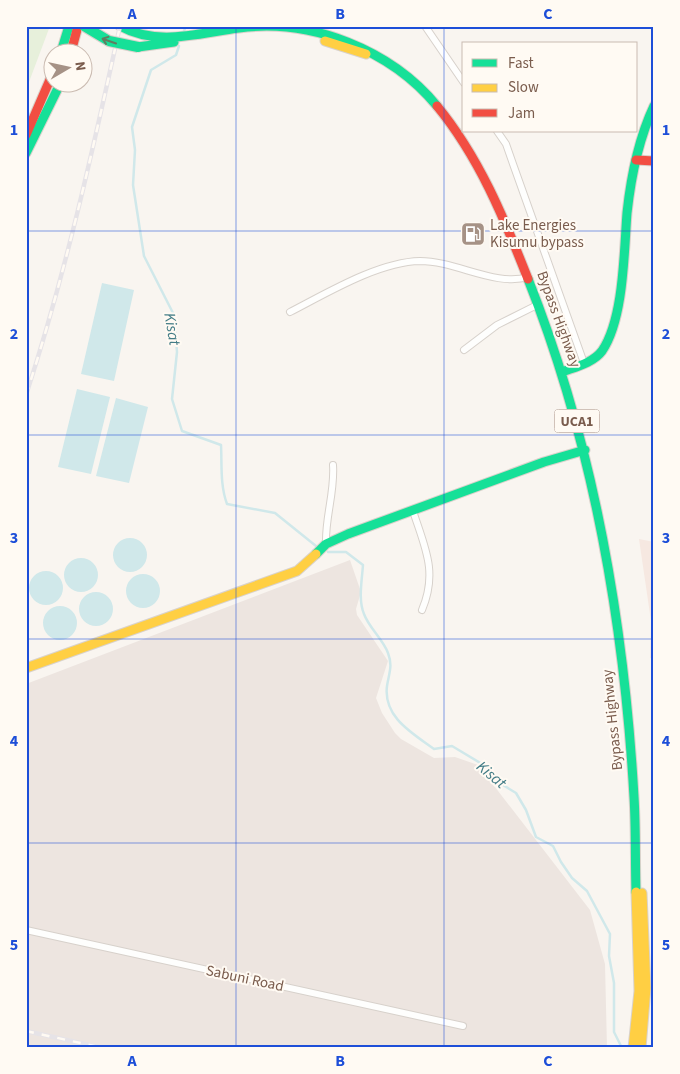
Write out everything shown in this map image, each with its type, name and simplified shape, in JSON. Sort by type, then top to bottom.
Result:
[{"type":"main road","points":[[64,42],[69,26]]},
{"type":"main road","points":[[74,42],[78,26]]},
{"type":"main road","name":"UCA1","points":[[84,26],[97,37],[124,46],[150,46],[236,34],[269,33],[309,38],[356,48]]},
{"type":"main road","name":"UCA1","points":[[120,26],[140,36],[156,38],[255,26],[283,27],[327,35],[356,48]]},
{"type":"main road","name":"Bypass Highway","points":[[356,48],[377,56],[418,84],[453,123],[491,192],[539,304],[562,372],[585,450],[599,512],[618,630],[633,777],[639,989],[633,1048]]},
{"type":"main road","points":[[26,135],[45,92]]},
{"type":"main road","points":[[26,153],[56,92]]},
{"type":"main road","points":[[562,372],[595,358],[602,350],[618,303],[624,264],[630,184],[654,106]]},
{"type":"main road","points":[[636,160],[654,161]]},
{"type":"main road","points":[[26,668],[297,571],[307,564],[326,544],[544,462],[585,450]]},
{"type":"main road","name":"Bypass Highway","points":[[636,842],[641,864],[646,954],[646,1007],[641,1048]]},
{"type":"street","points":[[425,26],[462,80]]},
{"type":"street","name":"Bypass Highway","points":[[498,132],[508,151],[584,363]]},
{"type":"street","points":[[290,312],[358,278],[412,262],[456,266],[507,280],[528,278]]},
{"type":"street","points":[[464,350],[497,325],[539,304]]},
{"type":"street","points":[[326,544],[327,516],[334,489],[333,465]]},
{"type":"street","points":[[413,511],[430,571],[430,588],[422,610]]},
{"type":"street","name":"Sabuni Road","points":[[26,930],[463,1026]]},
{"type":"shaded area","points":[[639,539],[654,542],[654,659],[650,658],[651,621]]},
{"type":"shaded area","points":[[350,560],[361,592],[356,609],[357,615],[388,661],[376,698],[382,713],[395,733],[401,739],[434,758],[455,757],[478,765],[590,910],[605,964],[607,1048],[26,1048],[26,684]]},
{"type":"green space","points":[[26,26],[50,26],[44,42],[42,42],[42,47],[26,90]]},
{"type":"water","points":[[102,283],[134,290],[114,381],[81,374]]},
{"type":"water","points":[[77,389],[110,397],[91,474],[58,467]]},
{"type":"water","points":[[116,398],[148,407],[129,483],[96,476]]},
{"type":"water","points":[[130,538],[137,539],[142,543],[146,548],[146,562],[142,567],[137,571],[130,572],[123,571],[118,567],[114,562],[113,555],[114,548],[118,543],[123,539]]},
{"type":"water","points":[[81,558],[88,559],[93,563],[97,568],[97,582],[93,587],[88,591],[81,592],[74,591],[69,587],[65,582],[64,575],[65,568],[69,563],[74,559]]},
{"type":"water","points":[[46,571],[53,572],[58,576],[62,581],[62,595],[58,600],[53,604],[46,605],[39,604],[34,600],[30,595],[29,588],[30,581],[34,576],[39,572]]},
{"type":"water","points":[[143,574],[150,575],[155,579],[159,584],[159,598],[155,603],[150,607],[143,608],[136,607],[131,603],[127,598],[126,591],[127,584],[131,579],[136,575]]},
{"type":"water","points":[[96,592],[103,593],[108,597],[112,602],[112,616],[108,621],[103,625],[96,626],[89,625],[84,621],[80,616],[79,609],[80,602],[84,597],[89,593]]},
{"type":"water","points":[[60,606],[67,607],[72,611],[76,616],[76,630],[72,635],[67,639],[60,640],[53,639],[48,635],[44,630],[43,623],[44,616],[48,611],[53,607]]},
{"type":"waterway","name":"Kisat","points":[[184,31],[186,26]]},
{"type":"waterway","name":"Kisat","points":[[179,46],[176,55],[151,70],[132,127],[135,150],[133,185],[144,256],[174,315],[177,352],[172,399],[182,431],[221,445],[222,482],[227,504],[275,513],[316,546]]},
{"type":"waterway","name":"Kisat","points":[[328,552],[346,552],[363,565],[362,608],[366,619],[386,648],[389,658],[387,697],[394,715],[408,730],[434,749],[452,746],[487,767],[498,782],[516,793],[526,810],[536,837],[553,846],[572,878],[587,891],[610,934],[609,956],[614,983],[614,1032],[622,1048]]},
{"type":"railway","points":[[26,395],[66,258],[120,26]]},
{"type":"railway","points":[[26,1031],[103,1048]]},
{"type":"traffic: fast","points":[[64,42],[69,26]]},
{"type":"traffic: fast","points":[[84,26],[109,41],[138,47]]},
{"type":"traffic: fast","points":[[120,26],[149,36],[164,37],[179,37],[266,26],[294,28],[321,34],[348,42],[373,54],[397,69],[418,86],[437,106]]},
{"type":"traffic: fast","points":[[138,47],[174,42]]},
{"type":"traffic: fast","points":[[26,153],[56,92]]},
{"type":"traffic: fast","points":[[562,372],[594,359],[602,351],[615,321],[622,284],[627,213],[633,172],[639,145],[654,106]]},
{"type":"traffic: fast","points":[[528,279],[551,341],[571,404],[602,534],[613,599],[629,731],[635,809],[636,892]]},
{"type":"traffic: fast","points":[[316,554],[326,544],[348,534],[544,462],[585,450]]},
{"type":"traffic: slow","points":[[325,41],[366,54]]},
{"type":"traffic: slow","points":[[26,668],[297,571],[316,554]]},
{"type":"traffic: slow","points":[[633,1048],[639,991],[636,892]]},
{"type":"traffic: slow","points":[[641,1048],[646,988],[642,893]]},
{"type":"traffic: jam","points":[[74,42],[78,26]]},
{"type":"traffic: jam","points":[[26,135],[45,92]]},
{"type":"traffic: jam","points":[[437,106],[466,146],[478,167],[510,233],[528,279]]},
{"type":"traffic: jam","points":[[636,160],[654,161]]},
{"type":"place","name":"Lake Energies Kisumu bypass","points":[[473,234]]}]
